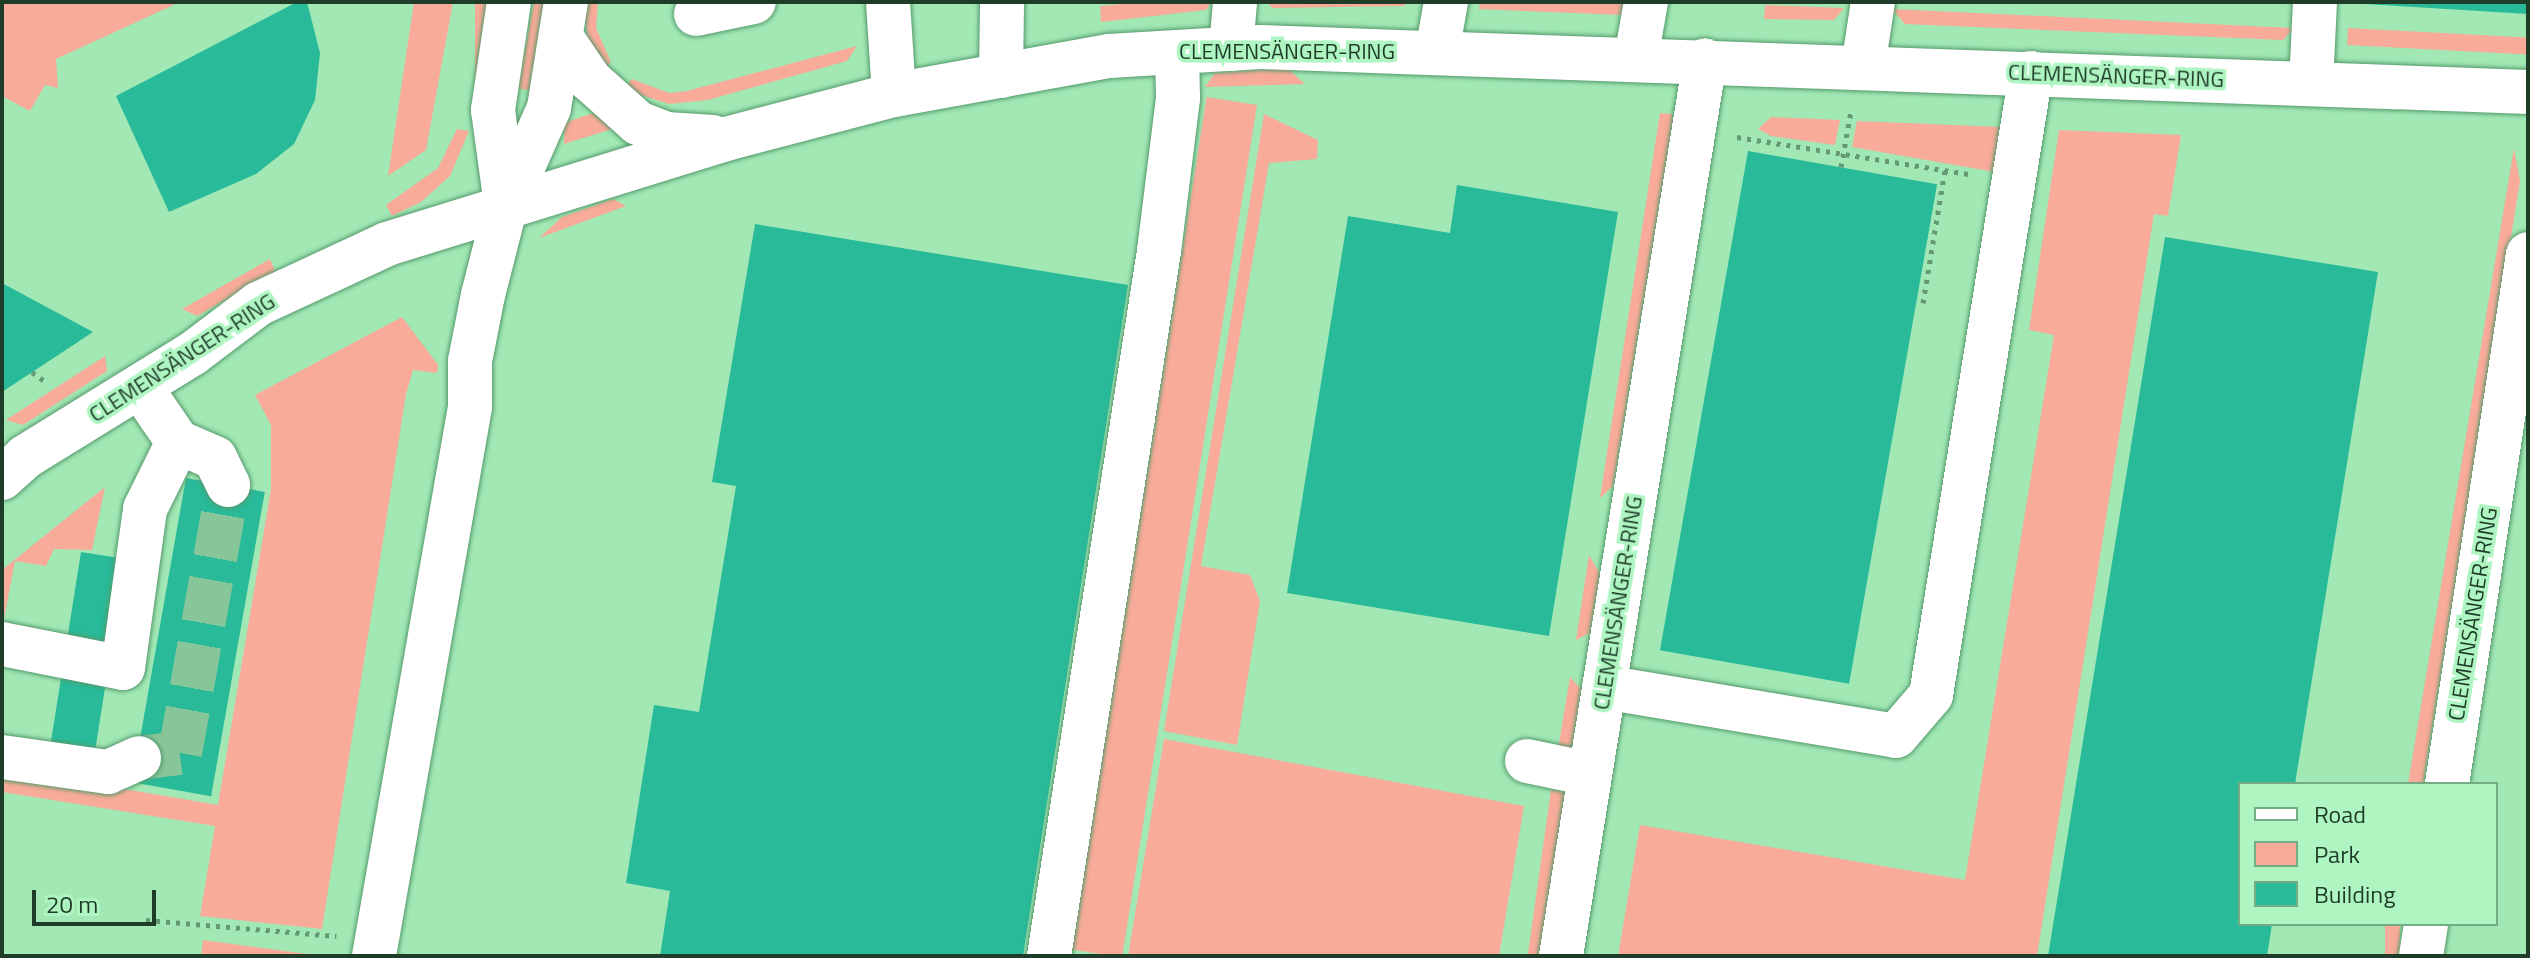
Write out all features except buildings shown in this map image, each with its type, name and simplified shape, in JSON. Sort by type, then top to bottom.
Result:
[{"type":"street","points":[[376,948],[470,407],[470,361],[506,205],[493,110],[509,2]]},
{"type":"street","points":[[696,14],[754,2]]},
{"type":"street","points":[[888,2],[894,95]]},
{"type":"street","points":[[1001,76],[1002,2]]},
{"type":"street","points":[[1231,49],[1235,2]]},
{"type":"street","points":[[1437,52],[1446,2]]},
{"type":"street","points":[[1636,58],[1646,2]]},
{"type":"street","points":[[1863,67],[1873,2]]},
{"type":"street","points":[[2311,84],[2315,2]]},
{"type":"street","name":"CLEMENSÄNGER-RING","points":[[506,205],[549,108],[563,20]]},
{"type":"street","name":"CLEMENSÄNGER-RING","points":[[563,20],[590,80],[638,123],[666,134],[734,137]]},
{"type":"street","name":"CLEMENSÄNGER-RING","points":[[2,478],[25,457],[140,387],[258,304],[369,251],[506,205],[734,137],[894,95],[1109,56],[1231,49],[1437,52],[2528,92]]},
{"type":"street","points":[[1049,956],[1159,251],[1178,98],[1177,52]]},
{"type":"street","name":"CLEMENSÄNGER-RING","points":[[1561,956],[1705,60]]},
{"type":"street","points":[[1604,687],[1896,736],[1931,695],[2031,73]]},
{"type":"street","name":"CLEMENSÄNGER-RING","points":[[2447,782],[2528,254]]},
{"type":"street","points":[[140,387],[178,442],[215,458],[228,485]]},
{"type":"street","points":[[2,644],[123,668],[145,509],[178,442]]},
{"type":"street","points":[[2,757],[108,772],[139,758]]},
{"type":"street","points":[[1527,761],[1590,774]]},
{"type":"street","points":[[2421,956],[2426,926]]},
{"type":"path","points":[[1841,167],[1851,110]]},
{"type":"path","points":[[1737,137],[2014,182]]},
{"type":"path","points":[[1923,303],[1945,170]]},
{"type":"path","points":[[32,372],[46,382]]},
{"type":"path","points":[[146,920],[376,948]]},
{"type":"green space","points":[[2,2],[180,2],[56,59],[58,88],[45,85],[30,111],[2,96]]},
{"type":"green space","points":[[414,2],[453,2],[426,150],[388,176]]},
{"type":"green space","points":[[475,2],[490,2],[490,103],[475,103]]},
{"type":"green space","points":[[534,2],[549,2],[536,92],[518,88]]},
{"type":"green space","points":[[584,2],[598,2],[596,28],[611,62],[602,70],[588,45]]},
{"type":"green space","points":[[1211,2],[1206,10],[1101,22],[1100,6]]},
{"type":"green space","points":[[1266,2],[1409,2],[1404,6],[1273,8]]},
{"type":"green space","points":[[1480,2],[1629,2],[1622,15],[1479,9]]},
{"type":"green space","points":[[1765,5],[1844,8],[1834,20],[1764,19]]},
{"type":"green space","points":[[1892,9],[2294,28],[2283,40],[1905,24]]},
{"type":"green space","points":[[2348,28],[2528,37],[2527,54],[2347,45]]},
{"type":"green space","points":[[857,46],[847,61],[708,100],[669,104],[622,89],[632,79],[669,93],[687,91]]},
{"type":"green space","points":[[1287,68],[1305,84],[1205,87],[1215,73]]},
{"type":"green space","points":[[1207,97],[1257,105],[1122,956],[1072,949]]},
{"type":"green space","points":[[599,111],[612,129],[564,144],[564,123]]},
{"type":"green space","points":[[1660,113],[1672,114],[1673,122],[1613,486],[1600,498]]},
{"type":"green space","points":[[1264,114],[1318,140],[1317,159],[1269,163],[1201,566],[1250,575],[1260,601],[1237,745],[1164,731]]},
{"type":"green space","points":[[1771,117],[1840,120],[1835,145],[1771,136],[1758,129]]},
{"type":"green space","points":[[1857,121],[2001,127],[1995,172],[1852,147]]},
{"type":"green space","points":[[457,129],[469,131],[450,176],[421,202],[392,216],[386,205],[438,168]]},
{"type":"green space","points":[[2059,130],[2181,135],[2168,216],[2154,214],[2037,956],[1618,956],[1640,825],[1965,880],[2054,335],[2029,330]]},
{"type":"green space","points":[[2514,148],[2520,181],[2423,782],[2408,782]]},
{"type":"green space","points":[[613,199],[626,206],[539,238],[562,217]]},
{"type":"green space","points":[[270,259],[275,271],[197,316],[182,309]]},
{"type":"green space","points":[[402,317],[438,365],[437,373],[413,370],[406,394],[322,929],[200,916],[215,826],[2,792],[2,768],[218,805],[271,489],[271,425],[255,395]]},
{"type":"green space","points":[[105,356],[107,371],[23,425],[6,420]]},
{"type":"green space","points":[[105,487],[92,550],[54,549],[46,566],[15,561],[2,629],[2,570]]},
{"type":"green space","points":[[1589,555],[1600,574],[1590,633],[1576,640]]},
{"type":"green space","points":[[1570,677],[1581,689],[1571,756],[1557,755]]},
{"type":"green space","points":[[1164,739],[1524,806],[1499,956],[1128,956]]},
{"type":"green space","points":[[1551,790],[1566,792],[1543,956],[1528,956]]},
{"type":"green space","points":[[2385,926],[2400,926],[2400,956],[2385,956]]},
{"type":"green space","points":[[203,940],[307,954],[201,956]]},
{"type":"tunnel","points":[[139,758],[180,753],[228,485]]}]
